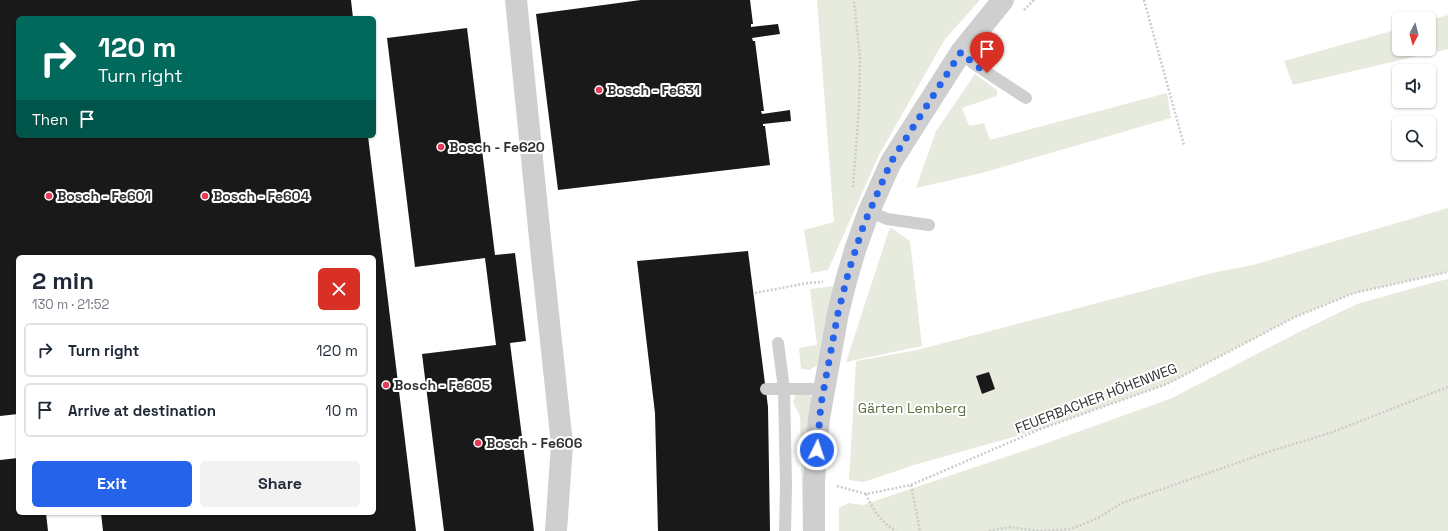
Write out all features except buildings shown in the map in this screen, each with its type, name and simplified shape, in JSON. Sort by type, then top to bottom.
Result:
[{"type":"street","points":[[516,0],[562,444],[556,531]]},
{"type":"street","points":[[814,531],[814,482],[819,418],[846,281],[855,250],[869,211],[891,162],[961,52],[1003,0]]},
{"type":"lane","points":[[961,52],[974,64],[1026,98]]},
{"type":"lane","points":[[869,211],[887,219],[929,225]]},
{"type":"lane","points":[[778,344],[784,389],[786,488],[785,531]]},
{"type":"lane","points":[[766,389],[824,389]]},
{"type":"path","points":[[853,194],[859,107],[860,59],[854,0]]},
{"type":"path","points":[[1144,0],[1184,145]]},
{"type":"path","name":"FEUERBACHER HÖHENWEG","points":[[814,482],[846,488],[866,494],[911,485],[1038,430],[1167,384],[1295,317],[1354,293],[1448,272]]},
{"type":"path","points":[[755,293],[808,283],[846,281]]},
{"type":"path","points":[[989,531],[1010,527],[1039,531],[1072,529],[1098,518],[1122,503],[1274,450],[1330,433],[1448,387]]},
{"type":"path","points":[[911,485],[920,531]]},
{"type":"path","points":[[866,494],[871,507],[884,522],[896,531]]},
{"type":"green space","points":[[817,0],[980,0],[945,39],[879,155],[828,270],[811,273],[804,230],[834,222]]},
{"type":"green space","points":[[1448,15],[1448,49],[1436,52],[1436,18]]},
{"type":"green space","points":[[1392,31],[1392,56],[1418,56],[1293,85],[1284,61]]},
{"type":"green space","points":[[975,74],[997,90],[997,96],[962,108],[969,126],[984,123],[990,140],[1167,93],[1171,118],[982,173],[916,188],[936,131]]},
{"type":"green space","name":"Gärten Lemberg","points":[[1448,208],[1448,272],[1354,293],[1295,317],[1167,384],[1038,430],[914,465],[864,482],[849,480],[856,361],[917,350],[1216,272],[1253,265]]},
{"type":"green space","points":[[890,227],[910,241],[922,346],[846,362]]},
{"type":"green space","points":[[1448,279],[1448,531],[839,531],[839,508],[848,503],[863,505],[1044,444],[1172,398],[1301,331],[1357,304]]},
{"type":"green space","points":[[834,286],[817,366],[809,370],[801,369],[799,348],[817,345],[810,289]]},
{"type":"green space","points":[[802,392],[810,395],[814,400],[807,531],[803,531],[800,416],[793,402],[795,396]]},
{"type":"place","name":"Bosch - Fe631","points":[[599,90]]},
{"type":"place","name":"Bosch - Fe620","points":[[441,147]]},
{"type":"place","name":"Bosch - Fe601","points":[[49,196]]},
{"type":"place","name":"Bosch - Fe604","points":[[205,196]]},
{"type":"place","name":"Bosch - Fe605","points":[[386,385]]},
{"type":"place","name":"Bosch - Fe606","points":[[478,443]]},
{"type":"route","points":[[817,450],[819,418],[838,313],[846,281],[869,211],[891,162],[961,52],[987,73]]}]
